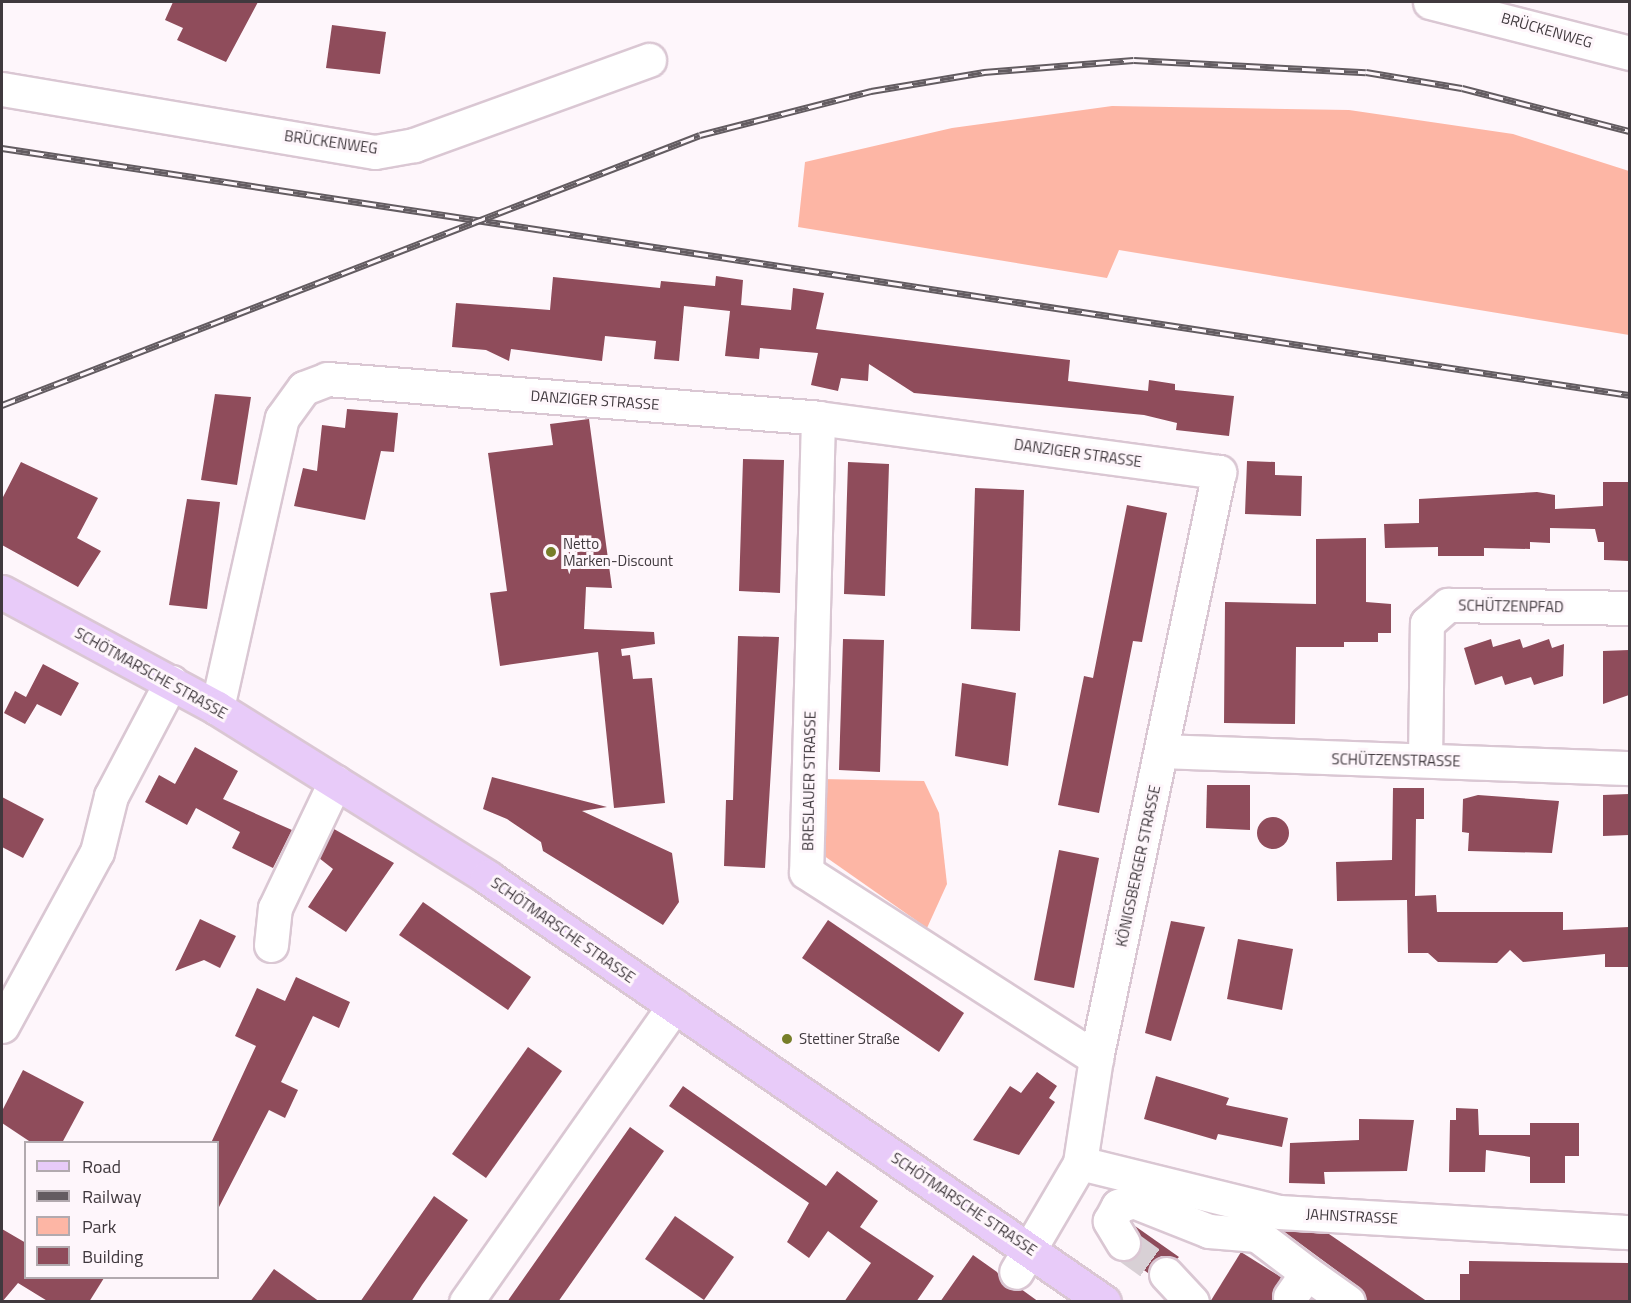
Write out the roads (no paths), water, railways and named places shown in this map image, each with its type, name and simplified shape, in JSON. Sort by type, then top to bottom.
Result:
[{"type":"main road","name":"SCHÖTMARSCHE STRASSE","points":[[2,592],[217,708],[487,877],[674,1006],[1023,1261],[1104,1302]]},
{"type":"street","name":"BRÜCKENWEG","points":[[1430,2],[1629,53]]},
{"type":"street","name":"BRÜCKENWEG","points":[[2,89],[375,152],[414,145],[649,60]]},
{"type":"street","name":"DANZIGER STRASSE","points":[[217,708],[282,418],[304,388],[327,379],[818,417],[1219,472]]},
{"type":"street","name":"BRESLAUER STRASSE","points":[[818,417],[806,872],[1096,1058]]},
{"type":"street","name":"KÖNIGSBERGER STRASSE","points":[[1023,1261],[1080,1163],[1096,1058],[1163,751],[1219,472]]},
{"type":"street","name":"SCHÜTZENPFAD","points":[[1425,760],[1427,623],[1448,605],[1629,608]]},
{"type":"street","points":[[2,1026],[97,852],[111,796],[171,682]]},
{"type":"street","name":"SCHÜTZENSTRASSE","points":[[1163,751],[1629,768]]},
{"type":"street","points":[[271,945],[275,908],[335,782]]},
{"type":"street","points":[[466,1302],[674,1006]]},
{"type":"street","name":"JAHNSTRASSE","points":[[1080,1163],[1279,1212],[1629,1232]]},
{"type":"street","points":[[1123,1243],[1110,1221],[1118,1206],[1133,1201],[1209,1231],[1257,1234],[1295,1293],[1348,1302]]},
{"type":"street","points":[[1166,1274],[1192,1302]]},
{"type":"tunnel","points":[[1123,1243],[1166,1274]]},
{"type":"railway","points":[[2,405],[700,135],[871,91],[984,72],[1134,60],[1366,72],[1462,88],[1630,131]]},
{"type":"railway","points":[[2,148],[1630,395]]},
{"type":"place","name":"Netto Marken-Discount","points":[[551,552]]},
{"type":"place","name":"Stettiner Straße","points":[[787,1039]]}]
